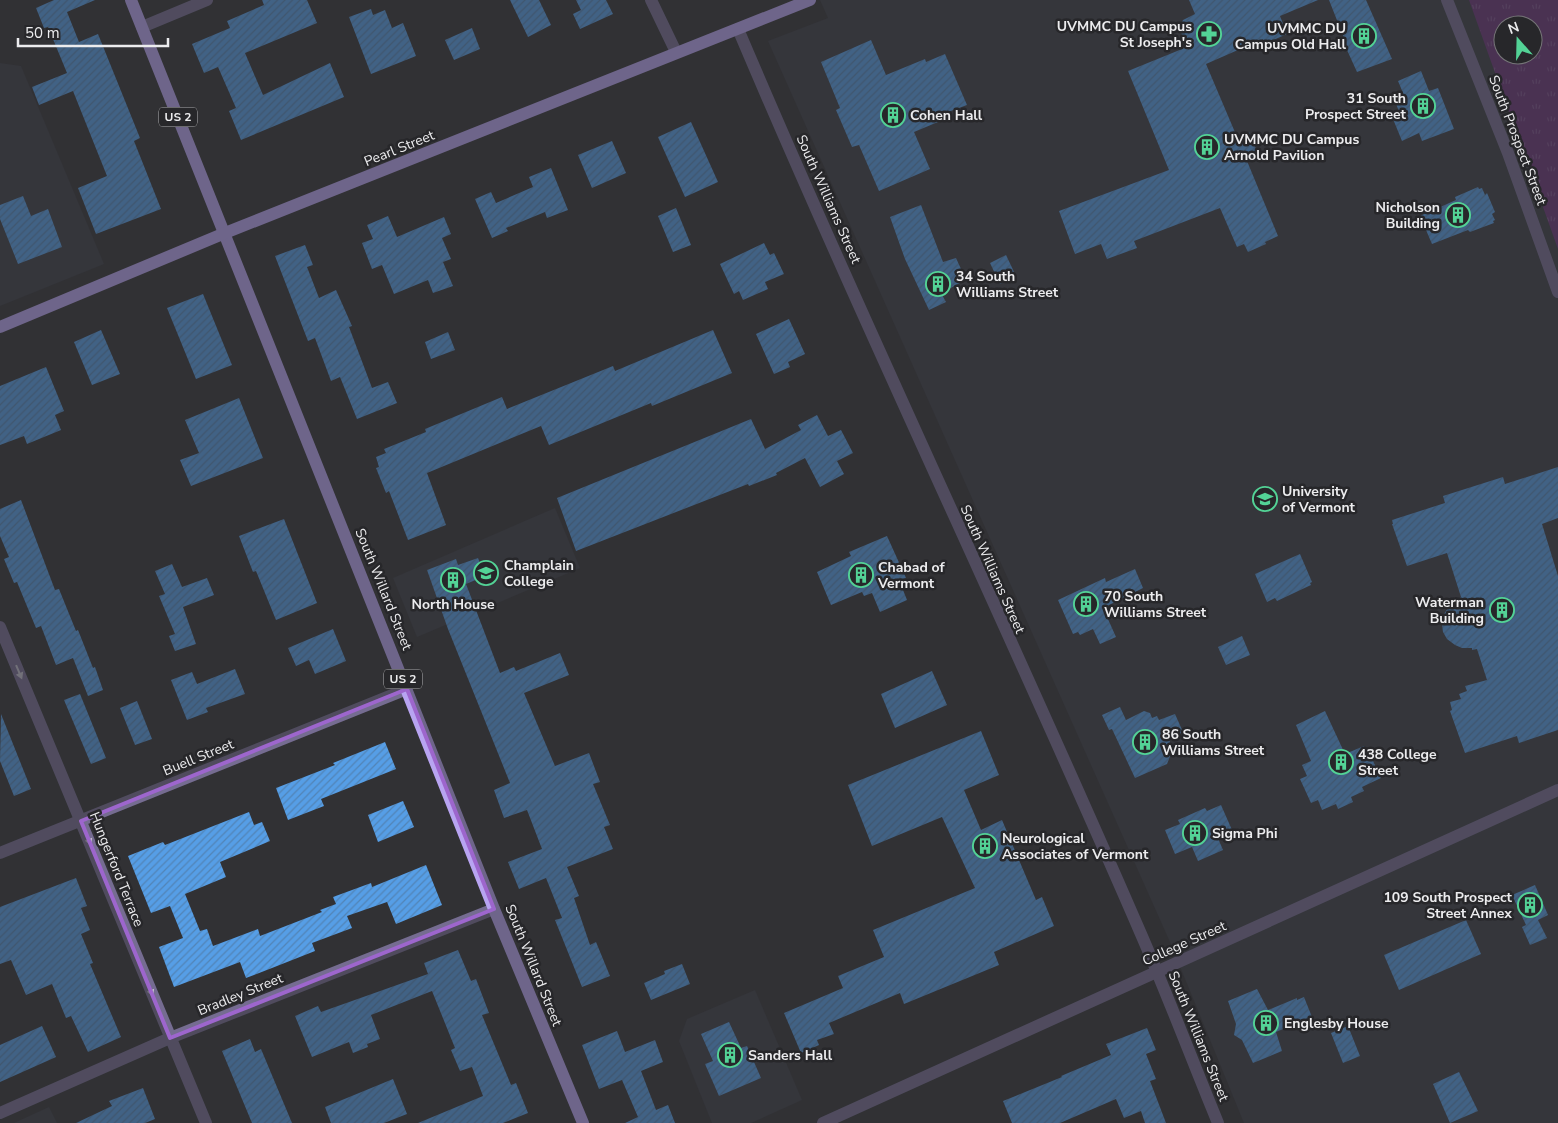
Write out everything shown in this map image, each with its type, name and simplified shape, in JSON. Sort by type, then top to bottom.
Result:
[{"type":"main road","name":"US 2","points":[[131,0],[225,234]]},
{"type":"main road","name":"Pearl Street","points":[[0,327],[225,234],[810,0]]},
{"type":"main road","name":"South Willard Street","points":[[225,234],[494,909],[583,1123]]},
{"type":"street","points":[[142,27],[206,0]]},
{"type":"street","points":[[651,0],[676,52]]},
{"type":"street","name":"South Prospect Street","points":[[1447,0],[1508,153],[1558,292]]},
{"type":"street","name":"South Williams Street","points":[[738,29],[887,371],[1057,745],[1156,972],[1218,1123]]},
{"type":"street","name":"Hungerford Terrace","points":[[0,627],[206,1123]]},
{"type":"street","name":"Buell Street","points":[[0,853],[407,689]]},
{"type":"street","name":"College Street","points":[[823,1123],[1558,790]]},
{"type":"street","name":"Bradley Street","points":[[0,1113],[170,1038],[494,909]]},
{"type":"highlighted area","points":[[407,689],[494,909],[170,1038],[81,821]]},
{"type":"shaded area","name":"University of Vermont","points":[[820,0],[1558,0],[1558,1123],[1244,1123],[1170,942],[768,41],[828,18]]},
{"type":"shaded area","points":[[0,63],[21,66],[104,264],[0,306]]},
{"type":"shaded area","name":"Champlain College","points":[[555,508],[580,568],[417,637],[393,578]]},
{"type":"shaded area","points":[[755,990],[802,1100],[751,1123],[712,1123],[679,1041],[687,1019]]},
{"type":"shaded area","points":[[49,1107],[57,1123],[14,1123]]},
{"type":"green space","points":[[1469,0],[1558,0],[1558,249]]},
{"type":"building","points":[[54,0],[95,0],[67,12],[79,42],[98,34],[140,138],[134,141],[161,209],[96,234],[78,188],[107,176],[73,91],[39,105],[32,87],[67,73],[48,27],[44,28],[36,8]]},
{"type":"building","points":[[262,0],[307,0],[317,23],[245,53],[263,95],[330,63],[344,97],[241,140],[229,111],[236,108],[218,67],[204,73],[192,44],[230,28],[227,21],[264,5]]},
{"type":"building","points":[[510,0],[539,0],[551,25],[528,37]]},
{"type":"building","points":[[576,0],[606,0],[613,14],[580,29],[573,14],[581,10]]},
{"type":"building","points":[[1189,0],[1318,0],[1280,16],[1287,34],[1264,44],[1263,39],[1206,64],[1237,137],[1249,132],[1259,156],[1247,161],[1278,236],[1248,252],[1244,244],[1237,247],[1220,208],[1134,241],[1137,248],[1107,259],[1101,244],[1075,254],[1059,211],[1169,170],[1128,71],[1187,47],[1179,28],[1183,20],[1195,14]]},
{"type":"building","name":"UVMMC DU Campus Old Hall","points":[[1329,0],[1366,0],[1392,59],[1357,72],[1342,39],[1344,38]]},
{"type":"building","points":[[371,9],[373,15],[385,10],[392,28],[403,23],[416,56],[371,74],[349,17]]},
{"type":"building","points":[[472,28],[480,49],[454,60],[445,40]]},
{"type":"building","name":"Cohen Hall","points":[[871,40],[886,75],[925,59],[926,62],[945,54],[967,105],[948,112],[950,117],[914,132],[930,169],[879,191],[859,145],[852,147],[836,110],[840,108],[821,62]]},
{"type":"building","name":"31 South Prospect Street","points":[[1421,71],[1429,91],[1438,88],[1454,129],[1422,141],[1419,133],[1402,141],[1393,119],[1401,116],[1396,104],[1406,100],[1398,81]]},
{"type":"building","points":[[691,122],[718,182],[685,197],[658,137]]},
{"type":"building","points":[[612,141],[626,173],[592,188],[578,155]]},
{"type":"building","points":[[551,168],[568,210],[547,218],[545,212],[506,228],[508,231],[492,238],[475,199],[491,192],[496,203],[533,187],[529,177]]},
{"type":"building","name":"Nicholson Building","points":[[1478,187],[1479,189],[1482,188],[1485,195],[1487,193],[1495,212],[1492,214],[1495,220],[1493,221],[1494,223],[1470,232],[1468,230],[1432,244],[1420,216],[1456,200],[1455,197]]},
{"type":"building","points":[[23,196],[31,216],[48,209],[62,247],[18,264],[0,219],[0,205]]},
{"type":"building","points":[[921,205],[943,262],[956,258],[966,280],[941,293],[946,302],[929,310],[905,259],[890,217]]},
{"type":"building","points":[[676,208],[691,245],[673,252],[658,216]]},
{"type":"building","points":[[388,216],[397,237],[444,217],[451,234],[442,238],[451,259],[443,262],[453,286],[433,293],[428,280],[394,294],[382,265],[372,269],[362,243],[373,239],[367,225]]},
{"type":"building","points":[[764,243],[770,255],[774,253],[784,274],[765,282],[768,289],[743,300],[739,291],[734,294],[720,264]]},
{"type":"building","points":[[305,245],[313,265],[307,267],[319,298],[336,290],[352,326],[349,327],[372,388],[388,382],[397,403],[357,419],[340,377],[331,381],[315,338],[308,341],[275,256]]},
{"type":"building","points":[[1006,255],[1016,276],[1000,284],[990,263]]},
{"type":"building","points":[[203,294],[232,365],[196,379],[167,308]]},
{"type":"building","points":[[789,319],[805,354],[788,362],[790,367],[774,374],[756,334]]},
{"type":"building","points":[[101,330],[120,374],[92,385],[74,342]]},
{"type":"building","points":[[713,330],[732,373],[652,406],[651,403],[549,445],[541,426],[427,473],[446,525],[408,540],[389,491],[386,493],[376,468],[379,467],[376,457],[386,453],[384,449],[426,432],[425,429],[502,397],[507,409],[613,366],[615,371]]},
{"type":"building","points":[[448,332],[455,350],[431,359],[425,342]]},
{"type":"building","points":[[46,367],[64,411],[55,415],[61,430],[27,444],[24,436],[0,445],[0,386]]},
{"type":"building","points":[[239,398],[263,458],[191,486],[180,460],[199,453],[185,420]]},
{"type":"building","points":[[817,415],[828,436],[841,430],[853,453],[837,461],[844,474],[820,487],[805,458],[776,473],[777,475],[749,486],[748,484],[576,551],[557,498],[751,419],[765,449],[801,430],[798,425]]},
{"type":"building","name":"Waterman Building","points":[[1558,467],[1558,518],[1542,524],[1558,576],[1558,730],[1519,743],[1517,736],[1465,753],[1450,711],[1452,710],[1450,702],[1461,699],[1459,694],[1467,691],[1465,686],[1487,680],[1477,649],[1472,650],[1472,648],[1462,648],[1455,645],[1447,639],[1443,632],[1444,614],[1461,597],[1447,553],[1407,566],[1392,520],[1445,503],[1443,496],[1503,477],[1505,484]]},
{"type":"building","points":[[21,500],[55,590],[59,589],[93,668],[95,667],[103,690],[88,696],[73,658],[56,665],[41,626],[36,628],[17,582],[14,583],[4,559],[9,557],[0,536],[0,509]]},
{"type":"building","points":[[284,519],[317,603],[276,620],[256,571],[253,572],[239,536]]},
{"type":"building","name":"Chabad of Vermont","points":[[887,536],[906,578],[899,580],[907,600],[880,612],[872,593],[864,596],[862,592],[831,605],[817,572],[851,556],[849,552]]},
{"type":"building","points":[[1300,554],[1312,582],[1310,583],[1311,585],[1277,601],[1275,598],[1267,602],[1255,574]]},
{"type":"building","points":[[478,558],[485,576],[466,584],[500,673],[514,667],[516,671],[560,653],[569,675],[524,693],[555,766],[589,753],[600,782],[593,784],[610,825],[604,827],[613,849],[567,867],[579,896],[574,898],[590,945],[596,942],[610,976],[582,987],[555,920],[562,918],[546,878],[519,889],[508,862],[542,849],[527,810],[504,818],[494,790],[510,783],[448,629],[427,570],[456,559],[458,565]]},
{"type":"building","points":[[172,564],[182,587],[207,578],[214,595],[183,607],[196,644],[175,651],[169,636],[175,634],[159,596],[165,594],[155,571]]},
{"type":"building","name":"70 South Williams Street","points":[[1135,569],[1143,588],[1103,608],[1116,637],[1100,644],[1093,629],[1080,635],[1078,632],[1073,634],[1058,600],[1105,578],[1106,582]]},
{"type":"building","points":[[333,629],[346,661],[315,674],[309,660],[296,666],[288,648]]},
{"type":"building","points":[[1242,636],[1250,655],[1226,665],[1218,647]]},
{"type":"building","points":[[235,669],[245,694],[206,708],[208,712],[187,720],[171,680],[192,672],[197,684]]},
{"type":"building","points":[[932,671],[947,705],[895,728],[881,694]]},
{"type":"building","points":[[80,694],[106,758],[91,764],[64,700]]},
{"type":"building","points":[[137,701],[152,739],[135,745],[120,708]]},
{"type":"building","name":"86 South Williams Street","points":[[1120,707],[1126,720],[1144,711],[1150,713],[1152,718],[1157,716],[1159,720],[1175,714],[1183,732],[1169,740],[1173,749],[1167,764],[1135,778],[1112,729],[1109,730],[1102,715]]},
{"type":"building","name":"438 College Street","points":[[1325,711],[1345,754],[1364,746],[1367,748],[1381,778],[1362,787],[1364,791],[1351,797],[1353,802],[1338,809],[1336,804],[1322,810],[1318,800],[1311,803],[1300,779],[1307,776],[1302,765],[1311,761],[1296,725]]},
{"type":"building","points":[[1,714],[31,789],[14,796],[0,761]]},
{"type":"building","points":[[981,731],[999,775],[964,790],[981,830],[1002,820],[1036,900],[1042,897],[1054,926],[994,952],[999,965],[904,1004],[900,993],[829,1023],[834,1034],[817,1040],[819,1045],[801,1053],[784,1013],[843,988],[838,976],[884,957],[873,930],[975,888],[942,817],[872,846],[848,785]]},
{"type":"building","points":[[385,742],[396,769],[321,799],[324,806],[288,820],[276,788],[335,765],[333,763]]},
{"type":"building","points":[[403,801],[414,827],[378,842],[368,815]]},
{"type":"building","name":"Sigma Phi","points":[[1221,805],[1232,830],[1217,836],[1223,850],[1198,861],[1192,847],[1175,854],[1165,830],[1180,824],[1178,820],[1205,808],[1207,811]]},
{"type":"building","points":[[249,812],[254,825],[262,822],[270,841],[220,862],[226,877],[185,894],[200,931],[207,929],[213,946],[258,929],[260,936],[322,912],[320,910],[336,904],[333,897],[371,883],[372,887],[426,865],[442,905],[396,924],[387,902],[347,916],[352,928],[312,943],[315,951],[246,978],[240,962],[174,987],[159,947],[183,938],[170,906],[151,913],[128,856],[163,842],[165,845]]},
{"type":"building","points":[[76,878],[87,906],[81,908],[90,930],[81,934],[93,963],[90,964],[121,1037],[88,1052],[71,1016],[66,1018],[52,984],[26,995],[11,960],[0,964],[0,907]]},
{"type":"building","name":"109 South Prospect Street Annex","points":[[1535,885],[1548,915],[1538,920],[1547,938],[1530,945],[1522,927],[1526,925],[1512,895]]},
{"type":"building","points":[[1466,920],[1481,954],[1399,990],[1384,955]]},
{"type":"building","points":[[458,950],[471,981],[476,979],[489,1013],[482,1015],[511,1085],[516,1083],[528,1113],[503,1123],[418,1123],[483,1096],[472,1067],[460,1071],[451,1050],[455,1048],[432,991],[371,1015],[380,1039],[367,1044],[368,1047],[353,1053],[349,1042],[312,1057],[295,1016],[318,1006],[321,1012],[428,974],[424,963]]},
{"type":"building","points":[[682,964],[690,984],[651,1000],[644,983],[665,974],[664,971]]},
{"type":"building","name":"Englesby House","points":[[1257,989],[1268,1010],[1304,997],[1312,1017],[1276,1032],[1282,1051],[1253,1063],[1242,1040],[1234,1035],[1236,1024],[1228,1001]]},
{"type":"building","name":"Sanders Hall","points":[[729,1022],[741,1048],[747,1046],[761,1078],[719,1096],[705,1064],[713,1061],[701,1034]]},
{"type":"building","points":[[42,1026],[56,1057],[0,1082],[0,1045]]},
{"type":"building","points":[[1348,1026],[1360,1056],[1343,1063],[1331,1033]]},
{"type":"building","points":[[1147,1028],[1156,1050],[1146,1054],[1156,1079],[1150,1081],[1166,1123],[1145,1123],[1141,1111],[1124,1118],[1116,1099],[1060,1123],[1012,1123],[1003,1101],[1111,1055],[1106,1044]]},
{"type":"building","points":[[617,1031],[625,1052],[655,1040],[663,1062],[641,1071],[656,1110],[668,1105],[675,1123],[625,1123],[638,1117],[622,1080],[599,1089],[582,1045]]},
{"type":"building","points":[[250,1039],[255,1052],[261,1049],[292,1123],[252,1123],[222,1051]]},
{"type":"building","points":[[1459,1072],[1478,1111],[1450,1123],[1433,1084]]},
{"type":"building","points":[[393,1079],[407,1114],[384,1123],[331,1123],[325,1107]]},
{"type":"building","points":[[143,1088],[155,1119],[145,1123],[76,1123],[112,1106],[109,1101]]},
{"type":"place","name":"UVMMC DU Campus St Joseph's","points":[[1209,34]]},
{"type":"place","name":"UVMMC DU Campus Old Hall","points":[[1364,36]]},
{"type":"place","name":"31 South Prospect Street","points":[[1423,106]]},
{"type":"place","name":"Cohen Hall","points":[[893,115]]},
{"type":"place","name":"UVMMC DU Campus Arnold Pavilion","points":[[1207,147]]},
{"type":"place","name":"Nicholson Building","points":[[1458,215]]},
{"type":"place","name":"34 South Williams Street","points":[[938,284]]},
{"type":"place","name":"University of Vermont","points":[[1265,499]]},
{"type":"place","name":"Champlain College","points":[[486,573]]},
{"type":"place","name":"Chabad of Vermont","points":[[861,575]]},
{"type":"place","name":"North House","points":[[453,580]]},
{"type":"place","name":"70 South Williams Street","points":[[1086,604]]},
{"type":"place","name":"Waterman Building","points":[[1502,610]]},
{"type":"place","name":"86 South Williams Street","points":[[1145,742]]},
{"type":"place","name":"438 College Street","points":[[1341,762]]},
{"type":"place","name":"Sigma Phi","points":[[1195,833]]},
{"type":"place","name":"Neurological Associates of Vermont","points":[[985,846]]},
{"type":"place","name":"109 South Prospect Street Annex","points":[[1530,905]]},
{"type":"place","name":"Englesby House","points":[[1266,1023]]},
{"type":"place","name":"Sanders Hall","points":[[730,1055]]}]
